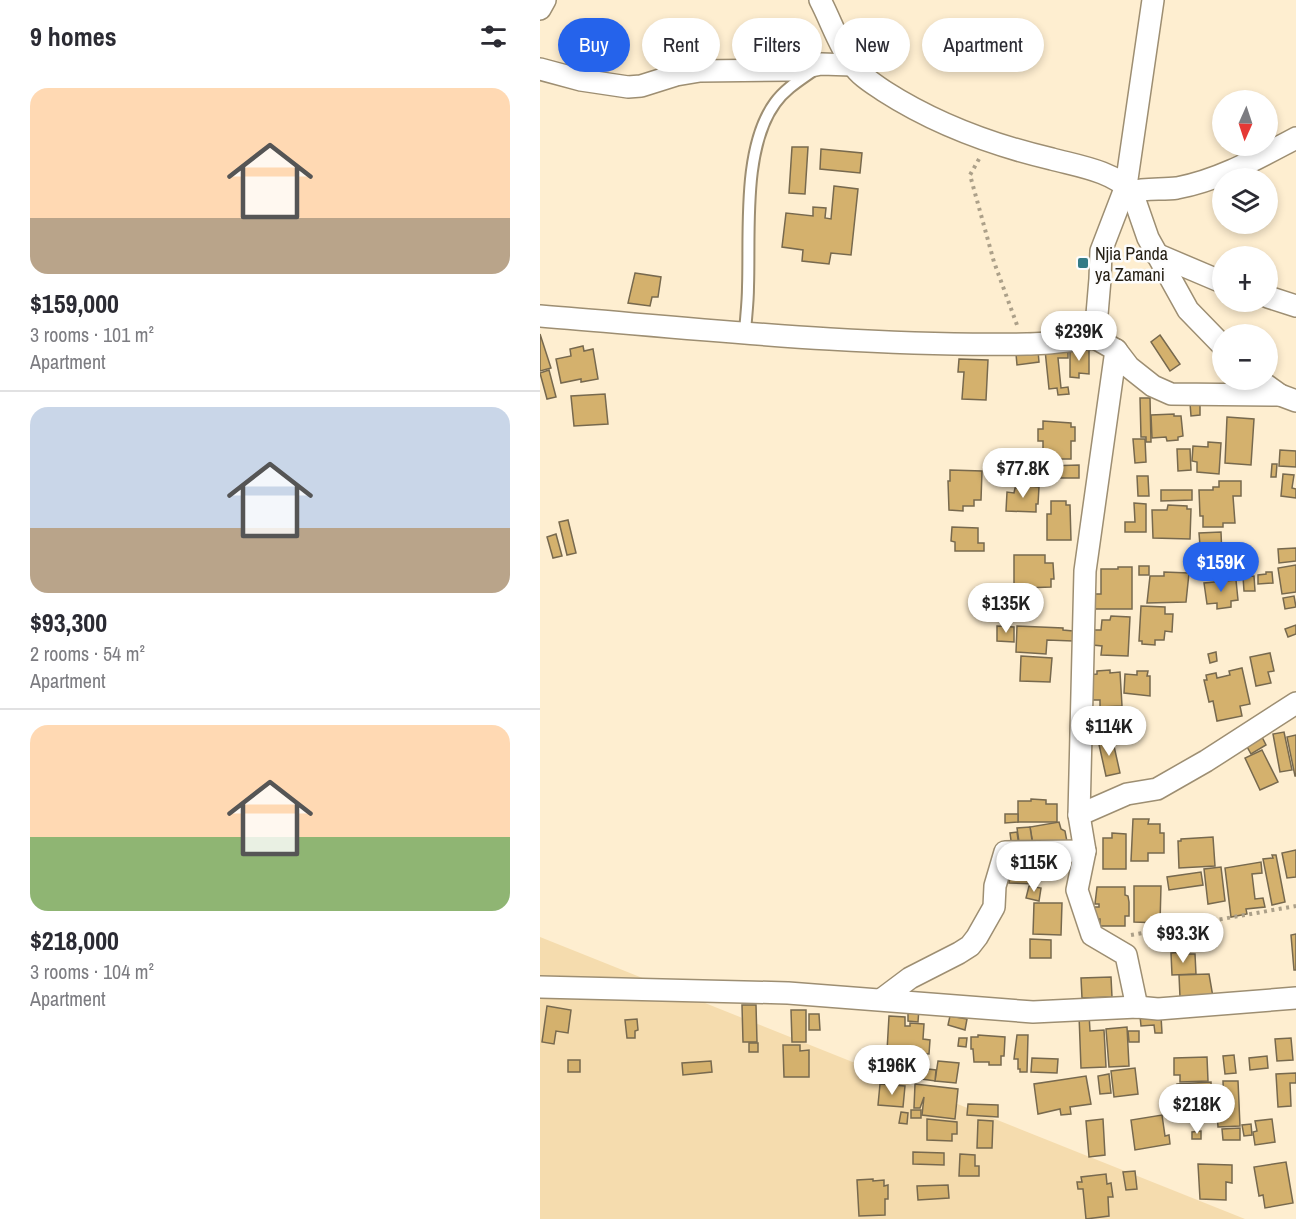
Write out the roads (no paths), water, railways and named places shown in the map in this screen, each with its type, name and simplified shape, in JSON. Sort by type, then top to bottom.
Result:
[{"type":"street","points":[[540,9],[545,0]]},
{"type":"street","points":[[820,0],[834,28]]},
{"type":"street","points":[[1095,338],[1101,251],[1129,189],[1153,0]]},
{"type":"street","points":[[540,69],[587,82],[628,87],[700,71],[732,71]]},
{"type":"street","points":[[860,72],[878,87],[944,125],[987,142],[1084,167],[1107,176],[1129,189],[1177,188],[1201,182],[1229,172],[1296,138]]},
{"type":"street","points":[[1129,189],[1156,254],[1188,310],[1212,335]]},
{"type":"street","points":[[1156,254],[1212,278]]},
{"type":"street","points":[[1278,300],[1296,306]]},
{"type":"street","points":[[540,316],[718,332],[879,341],[1028,344],[1095,338],[1116,350],[1129,367],[1153,386],[1172,394],[1288,398]]},
{"type":"street","points":[[1116,350],[1085,571],[1079,815],[1085,851],[1077,890],[1092,934],[1126,955],[1137,1007]]},
{"type":"street","points":[[1275,390],[1288,398]]},
{"type":"street","points":[[1079,815],[1127,794],[1157,789],[1206,761],[1296,703]]},
{"type":"street","points":[[882,999],[910,978],[959,954],[970,946],[994,907],[995,886],[1005,852],[1085,851]]},
{"type":"street","points":[[540,987],[788,993],[1034,1012],[1137,1007],[1158,1009],[1296,998]]},
{"type":"lane","points":[[745,333],[750,197],[762,128],[770,111],[781,96],[811,72]]},
{"type":"place","name":"Njia Panda ya Zamani","points":[[1083,263]]}]
